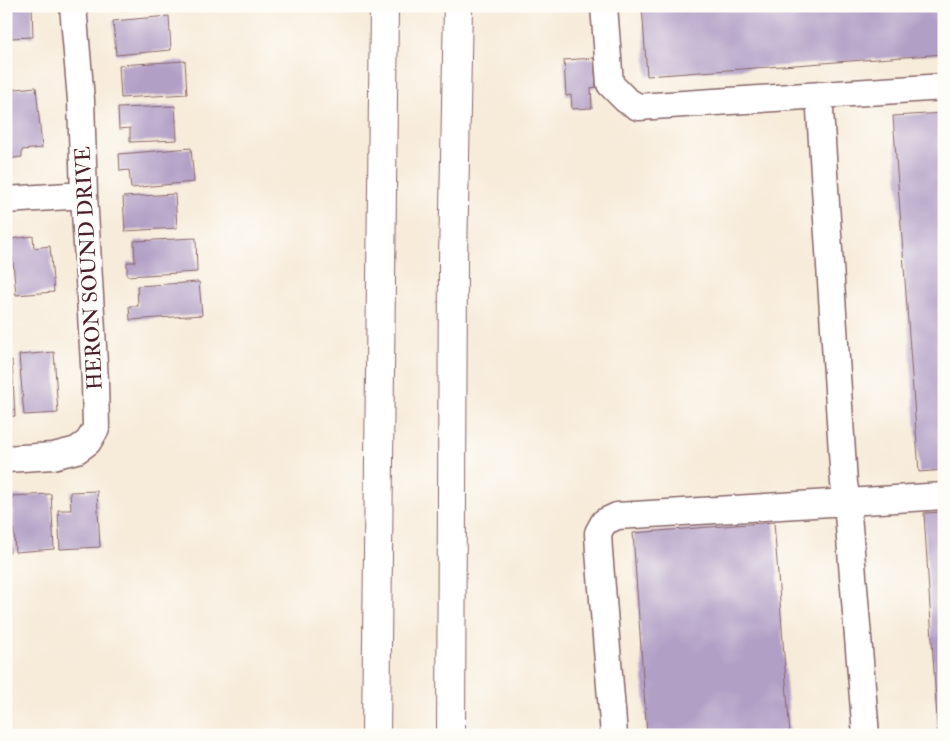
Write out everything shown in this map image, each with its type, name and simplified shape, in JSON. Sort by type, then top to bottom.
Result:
[{"type":"highway","points":[[376,735],[384,6]]},
{"type":"highway","points":[[451,735],[453,269],[458,6]]},
{"type":"street","name":"HERON SOUND DRIVE","points":[[6,460],[53,456],[77,450],[88,442],[96,429],[81,100],[73,6]]},
{"type":"street","points":[[604,6],[610,84],[626,100],[638,107],[944,87]]},
{"type":"street","points":[[819,95],[844,483],[866,735]]},
{"type":"street","points":[[6,200],[84,195]]},
{"type":"street","points":[[614,735],[598,532],[604,522],[617,516],[944,496]]},
{"type":"building","points":[[6,6],[32,6],[33,37],[10,38],[9,31],[6,31]]},
{"type":"building","points":[[119,6],[160,6],[160,8],[119,10]]},
{"type":"building","points":[[642,6],[944,6],[944,54],[647,76]]},
{"type":"building","points":[[169,16],[171,50],[116,55],[113,21]]},
{"type":"building","points":[[594,58],[596,87],[591,88],[592,108],[572,109],[571,95],[566,96],[564,60]]},
{"type":"building","points":[[185,61],[187,94],[121,98],[119,65]]},
{"type":"building","points":[[36,87],[42,148],[22,150],[22,157],[7,159],[6,90]]},
{"type":"building","points":[[175,106],[177,140],[130,142],[130,128],[119,129],[118,108]]},
{"type":"building","points":[[944,113],[944,470],[919,472],[893,116]]},
{"type":"building","points":[[191,148],[194,182],[131,188],[129,170],[120,171],[119,154]]},
{"type":"building","points":[[175,194],[177,228],[125,231],[123,197]]},
{"type":"building","points":[[33,236],[34,248],[50,246],[54,292],[16,295],[11,239]]},
{"type":"building","points":[[196,238],[197,272],[127,276],[127,262],[135,262],[134,241]]},
{"type":"building","points":[[199,282],[202,315],[130,320],[129,306],[138,306],[137,286]]},
{"type":"building","points":[[54,352],[58,413],[24,415],[19,355]]},
{"type":"building","points":[[6,360],[12,360],[15,416],[6,417]]},
{"type":"building","points":[[97,491],[100,547],[60,549],[58,510],[71,510],[70,492]]},
{"type":"building","points":[[51,494],[54,549],[15,552],[12,496]]},
{"type":"building","points":[[6,511],[8,511],[10,553],[6,553]]},
{"type":"building","points":[[944,512],[944,735],[938,735],[924,513]]},
{"type":"building","points":[[774,522],[790,735],[647,735],[633,533]]}]
